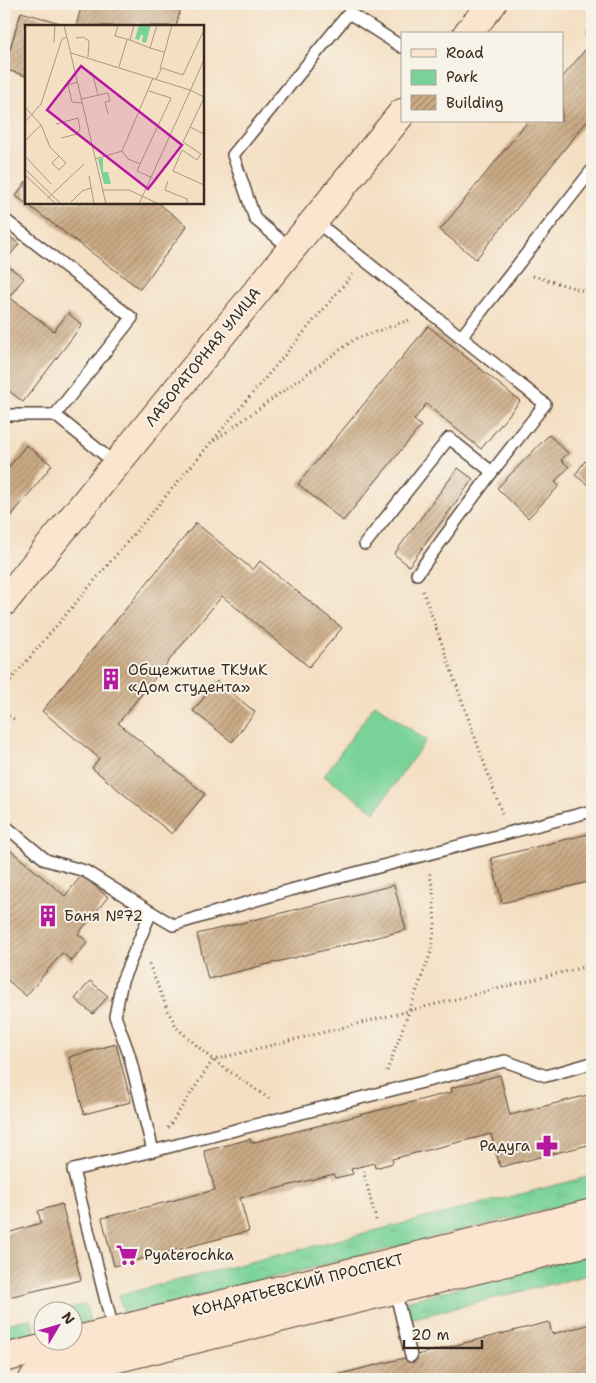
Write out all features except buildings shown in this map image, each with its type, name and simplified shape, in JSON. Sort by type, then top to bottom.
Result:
[{"type":"main road","points":[[469,32],[492,4]]},
{"type":"main road","name":"ЛАБОРАТОРНАЯ УЛИЦА","points":[[4,602],[401,114]]},
{"type":"main road","name":"КОНДРАТЬЕВСКИЙ ПРОСПЕКТ","points":[[4,1358],[117,1344],[391,1276],[592,1213]]},
{"type":"main road","name":"КОНДРАТЬЕВСКИЙ ПРОСПЕКТ","points":[[391,1276],[592,1241]]},
{"type":"main road","name":"КОНДРАТЬЕВСКИЙ ПРОСПЕКТ","points":[[32,1379],[117,1344]]},
{"type":"lane","points":[[292,249],[255,219],[233,155],[350,13],[401,46]]},
{"type":"lane","points":[[462,336],[592,170]]},
{"type":"lane","points":[[4,219],[132,318],[55,415]]},
{"type":"lane","points":[[314,220],[545,404],[417,574]]},
{"type":"lane","points":[[4,415],[55,415],[116,464]]},
{"type":"lane","points":[[364,544],[449,438],[492,472]]},
{"type":"lane","points":[[4,825],[46,860],[85,871],[172,925],[283,892],[592,811]]},
{"type":"lane","points":[[151,912],[122,981],[115,1016],[129,1054],[153,1151]]},
{"type":"lane","points":[[117,1344],[73,1170],[505,1061],[546,1076],[592,1063]]},
{"type":"lane","points":[[391,1276],[411,1356]]},
{"type":"path","points":[[585,34],[592,35]]},
{"type":"path","points":[[4,688],[365,260]]},
{"type":"path","points":[[514,270],[592,293]]},
{"type":"path","points":[[210,444],[355,339],[431,312]]},
{"type":"path","points":[[417,574],[509,833]]},
{"type":"path","points":[[4,714],[14,719]]},
{"type":"path","points":[[379,1093],[431,952],[435,924],[433,890],[425,855]]},
{"type":"path","points":[[139,941],[168,1011],[178,1028],[213,1060],[293,1115]]},
{"type":"path","points":[[153,1151],[213,1060],[592,965]]},
{"type":"path","points":[[362,1166],[376,1220]]},
{"type":"green space","points":[[375,704],[426,740],[375,812],[324,776]]},
{"type":"green space","points":[[592,1176],[592,1198],[124,1315],[119,1295]]},
{"type":"green space","points":[[592,1254],[592,1274],[410,1319],[406,1301]]},
{"type":"green space","points":[[86,1304],[90,1322],[82,1324],[82,1305]]},
{"type":"green space","points":[[31,1318],[32,1336],[4,1343],[4,1325]]},
{"type":"place","name":"Общежитие ТКУиК «Дом студента»","points":[[111,679]]},
{"type":"place","name":"Баня №72","points":[[48,916]]},
{"type":"place","name":"Радуга","points":[[547,1146]]},
{"type":"place","name":"Pyaterochka","points":[[127,1255]]}]
